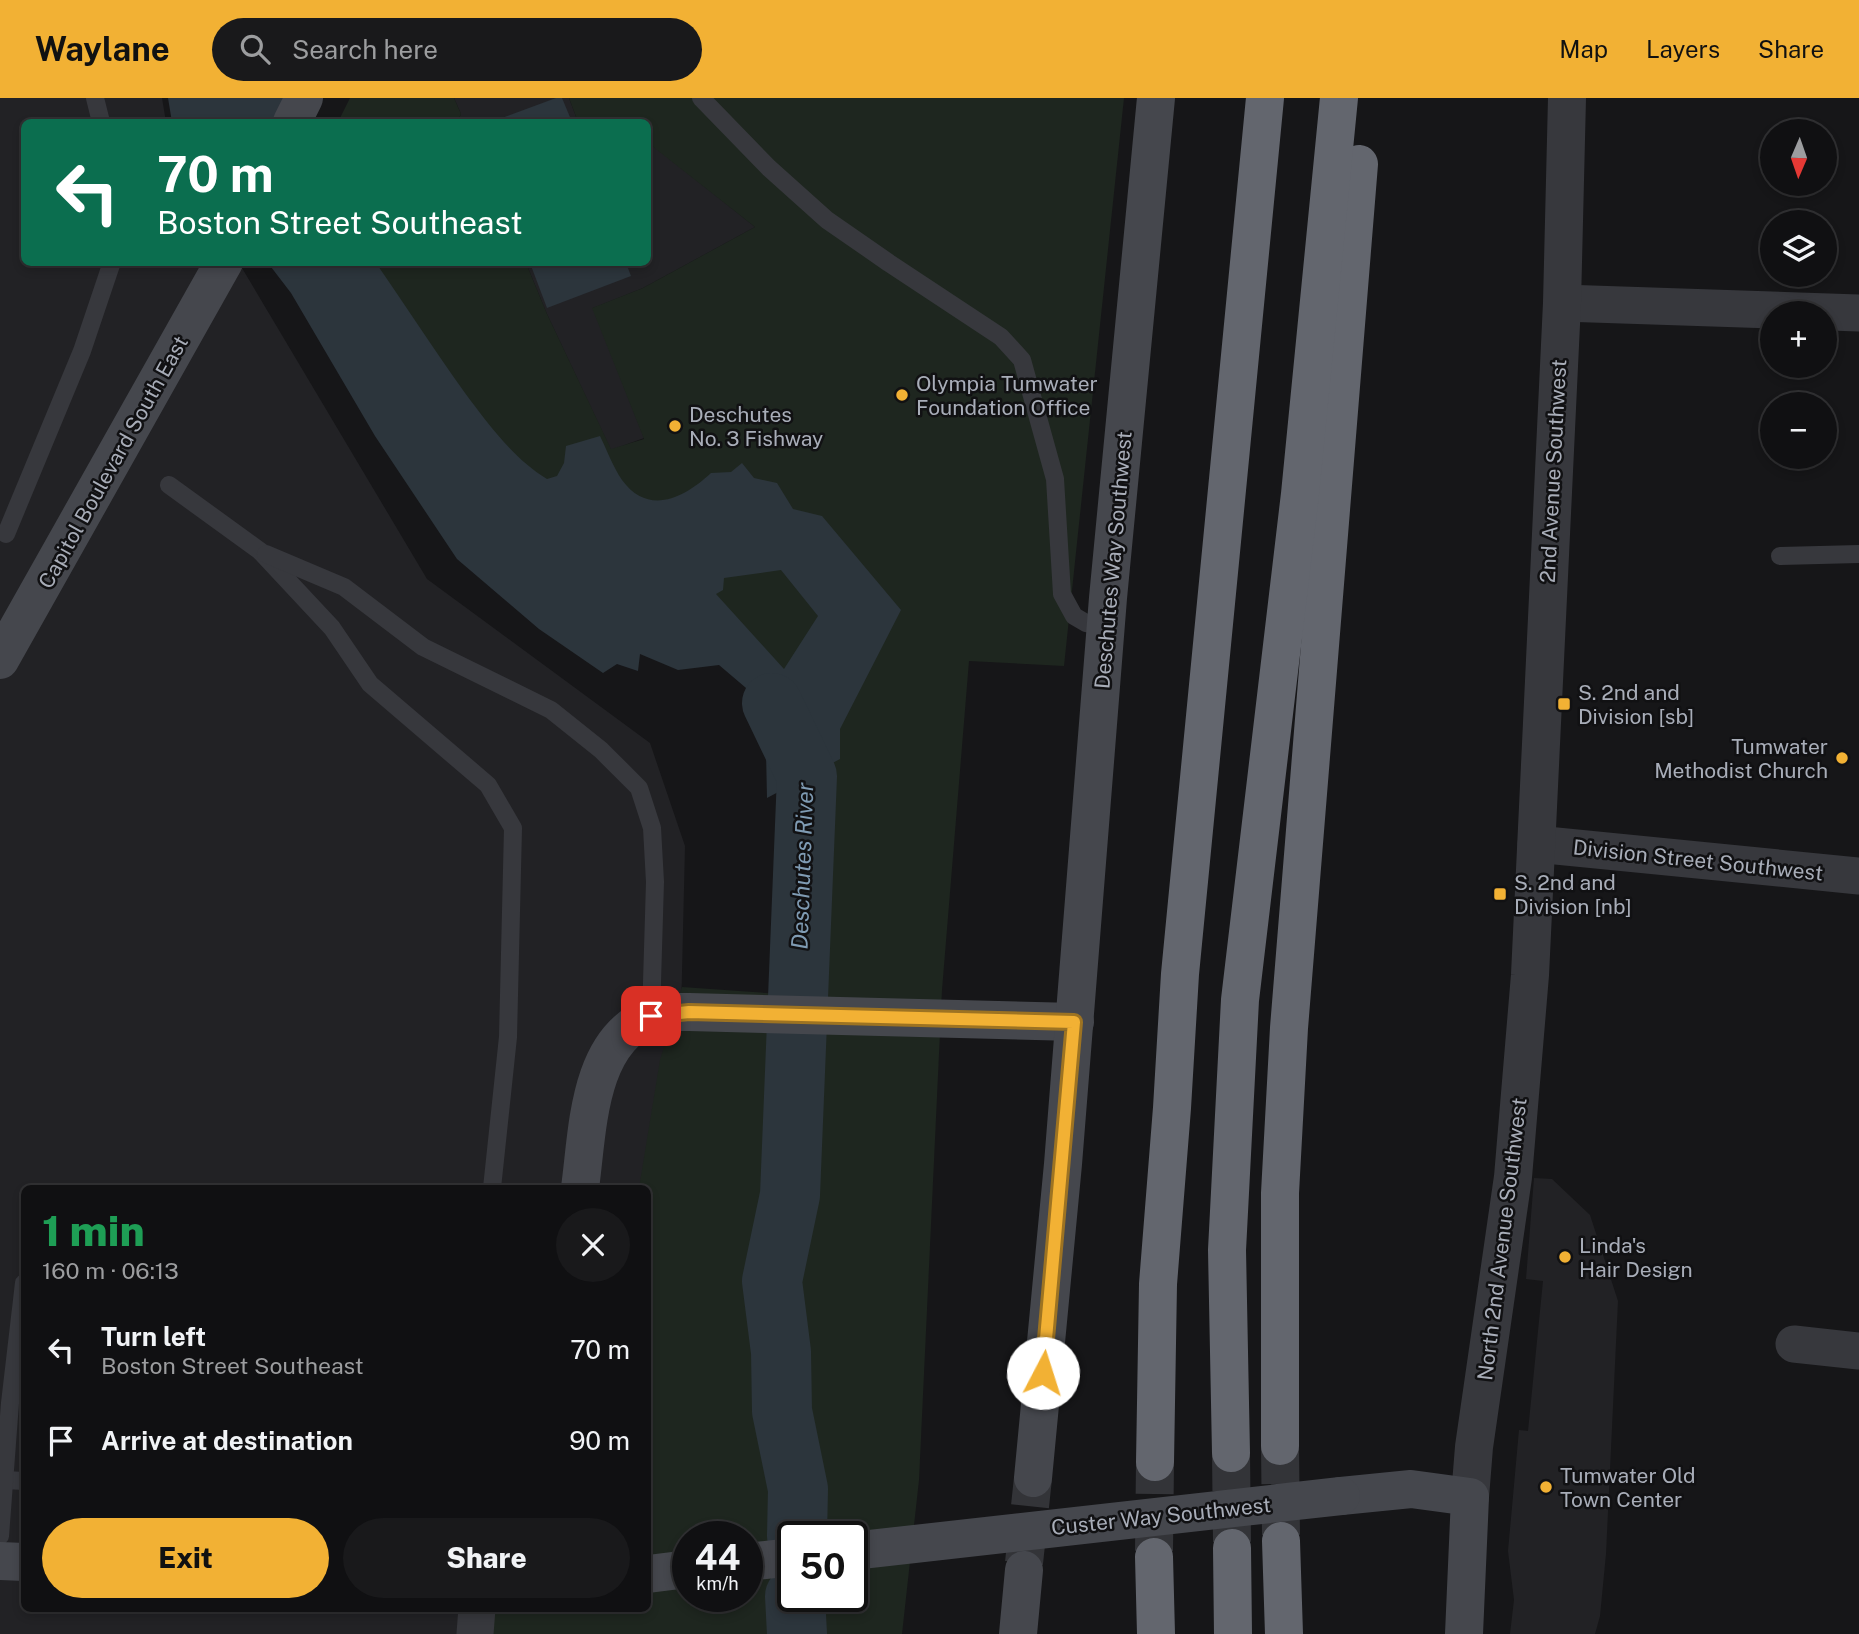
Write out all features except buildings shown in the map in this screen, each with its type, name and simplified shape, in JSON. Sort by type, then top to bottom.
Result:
[{"type":"highway","points":[[1155,1462],[1158,1284],[1180,974],[1265,98]]},
{"type":"highway","points":[[1231,1453],[1227,1250],[1240,1000],[1300,494],[1339,98]]},
{"type":"highway","points":[[1280,1447],[1280,1193],[1289,1028],[1364,98]]},
{"type":"highway","points":[[1281,1541],[1284,1634]]},
{"type":"highway","points":[[1232,1548],[1233,1634]]},
{"type":"highway","points":[[1154,1557],[1156,1634]]},
{"type":"main road","points":[[294,119],[304,98]]},
{"type":"main road","name":"Deschutes Way Southwest","points":[[1033,1478],[1106,625],[1156,98]]},
{"type":"main road","name":"Capitol Boulevard South East","points":[[0,660],[222,266]]},
{"type":"main road","points":[[580,1185],[593,1093],[606,1056],[631,1029],[651,1016],[689,1012],[1074,1022]]},
{"type":"main road","name":"Custer Way Southwest","points":[[868,1549],[1411,1489],[1470,1497]]},
{"type":"main road","name":"North 2nd Avenue Southwest","points":[[1464,1634],[1470,1497]]},
{"type":"main road","points":[[0,1561],[21,1562]]},
{"type":"main road","points":[[1018,1634],[1024,1570]]},
{"type":"main road","points":[[651,1574],[672,1571]]},
{"type":"street","name":"2nd Avenue Southwest","points":[[1536,844],[1562,303],[1567,98]]},
{"type":"street","points":[[1562,303],[1859,313]]},
{"type":"street","name":"Division Street Southwest","points":[[1536,844],[1859,876]]},
{"type":"street","name":"North 2nd Avenue Southwest","points":[[1470,1497],[1474,1447],[1513,1177],[1530,975],[1536,844]]},
{"type":"street","points":[[1794,1344],[1859,1351]]},
{"type":"street","points":[[475,1634],[477,1612]]},
{"type":"lane","points":[[94,98],[100,119]]},
{"type":"lane","points":[[701,98],[752,152],[827,220],[1001,337],[1022,360],[1055,478],[1062,594],[1074,616],[1086,623],[1106,625]]},
{"type":"lane","points":[[6,534],[82,351],[111,266]]},
{"type":"lane","points":[[169,485],[260,551],[332,628],[370,684],[488,785],[513,828],[508,1037],[492,1185]]},
{"type":"lane","points":[[260,551],[344,587],[423,647],[551,710],[601,750],[639,788],[652,828],[654,868],[651,1016]]},
{"type":"lane","points":[[1780,556],[1859,554]]},
{"type":"lane","points":[[0,1536],[10,1403],[21,1309]]},
{"type":"lane","points":[[5,1480],[21,1481]]},
{"type":"shaded area","points":[[0,98],[162,98],[166,119],[21,119],[21,266],[241,266],[427,579],[650,743],[685,846],[680,1057],[649,1185],[21,1185],[21,1612],[508,1612],[497,1634],[0,1634]]},
{"type":"shaded area","points":[[168,98],[283,98],[294,119],[172,119]]},
{"type":"shaded area","points":[[350,98],[454,98],[461,114],[458,119],[340,119]]},
{"type":"shaded area","points":[[454,98],[569,98],[577,119],[458,119],[461,114]]},
{"type":"shaded area","points":[[562,98],[571,119],[499,119]]},
{"type":"shaded area","points":[[569,98],[1124,98],[1064,666],[969,661],[942,990],[919,1480],[902,1634],[480,1634],[480,1629],[492,1612],[651,1612],[651,1185],[639,1185],[660,1060],[682,987],[795,995],[803,906],[807,776],[770,696],[533,530],[339,266],[527,266],[611,449],[644,439],[592,308],[643,288],[755,227],[651,146],[651,119],[577,119]]},
{"type":"shaded area","points":[[651,146],[755,227],[643,288],[593,308],[644,438],[611,450],[527,266],[651,266]]},
{"type":"shaded area","points":[[270,266],[378,266],[483,417],[512,451],[547,479],[557,476],[564,463],[566,446],[600,436],[622,480],[644,498],[655,500],[679,496],[711,473],[731,472],[742,463],[754,478],[777,483],[793,509],[822,516],[901,610],[840,729],[840,759],[767,798],[765,704],[719,665],[678,670],[640,654],[638,671],[617,664],[603,673],[539,629],[457,559],[375,436],[291,293]],"holes":[[[781,570],[818,616],[784,669],[716,594],[723,590],[724,578]]]},
{"type":"shaded area","points":[[531,266],[627,266],[631,276],[547,308]]},
{"type":"shaded area","points":[[1534,1178],[1552,1179],[1590,1215],[1618,1301],[1606,1554],[1600,1616],[1595,1634],[1510,1634],[1514,1600],[1508,1551],[1519,1430],[1528,1431],[1543,1281],[1526,1279]]},
{"type":"waterway","name":"Deschutes River","points":[[772,703],[807,776],[790,1195],[772,1281],[781,1352],[782,1411],[798,1489],[797,1521]]},
{"type":"waterway","name":"Deschutes River","points":[[796,1612],[797,1634]]},
{"type":"tunnel","points":[[1280,1446],[1281,1535]]},
{"type":"tunnel","points":[[1231,1453],[1232,1542]]},
{"type":"tunnel","points":[[1154,1551],[1155,1462]]},
{"type":"tunnel","points":[[1024,1563],[1033,1478]]},
{"type":"place","name":"Olympia Tumwater Foundation Office","points":[[902,395]]},
{"type":"place","name":"Deschutes No. 3 Fishway","points":[[675,426]]},
{"type":"place","name":"S. 2nd and Division [sb]","points":[[1564,704]]},
{"type":"place","name":"Tumwater Methodist Church","points":[[1842,758]]},
{"type":"place","name":"S. 2nd and Division [nb]","points":[[1500,894]]},
{"type":"place","name":"Linda's Hair Design","points":[[1565,1257]]},
{"type":"place","name":"Tumwater Old Town Center","points":[[1546,1487]]},
{"type":"route","points":[[651,1016],[689,1012],[1074,1022],[1043,1373]]}]
